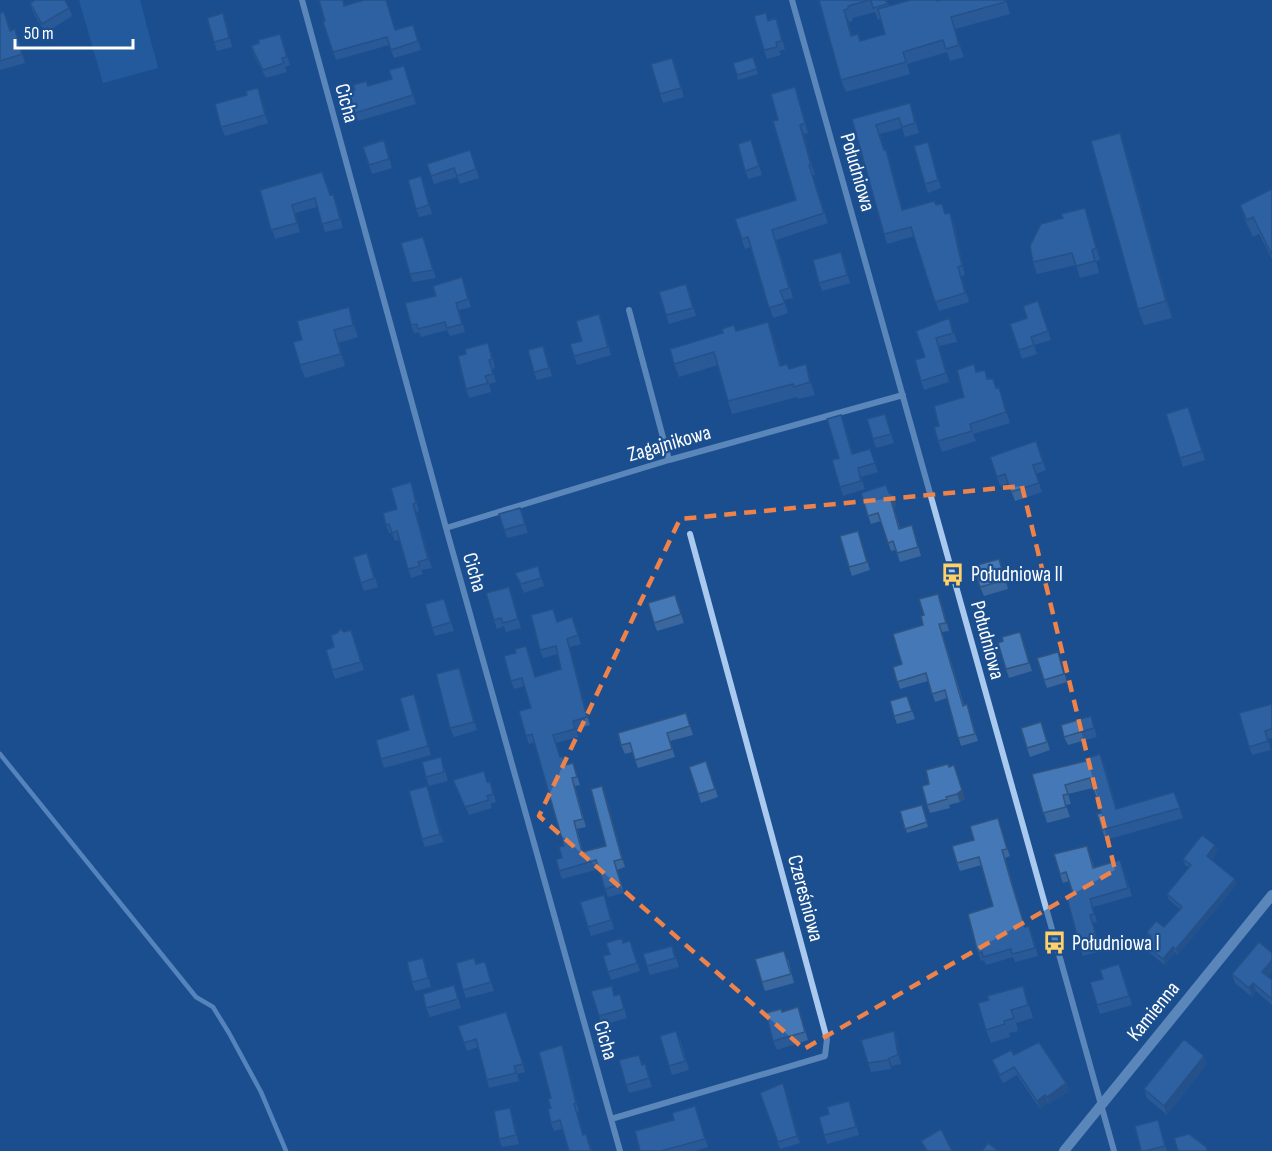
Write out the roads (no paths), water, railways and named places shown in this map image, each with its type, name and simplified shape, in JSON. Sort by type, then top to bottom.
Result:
[{"type":"street","name":"Cicha","points":[[302,0],[446,528],[620,1151]]},
{"type":"street","name":"Południowa","points":[[792,0],[1114,1151]]},
{"type":"street","points":[[629,310],[669,460]]},
{"type":"street","name":"Zagajnikowa","points":[[446,528],[669,460],[903,395]]},
{"type":"street","name":"Czereśniowa","points":[[611,1119],[825,1056],[827,1049],[827,1039],[690,534]]},
{"type":"street","name":"Kamienna","points":[[1064,1151],[1272,895]]},
{"type":"waterway","points":[[0,754],[196,997],[213,1007],[261,1092],[286,1151]]},
{"type":"place","name":"Południowa II","points":[[953,574]]},
{"type":"place","name":"Południowa I","points":[[1054,943]]}]
